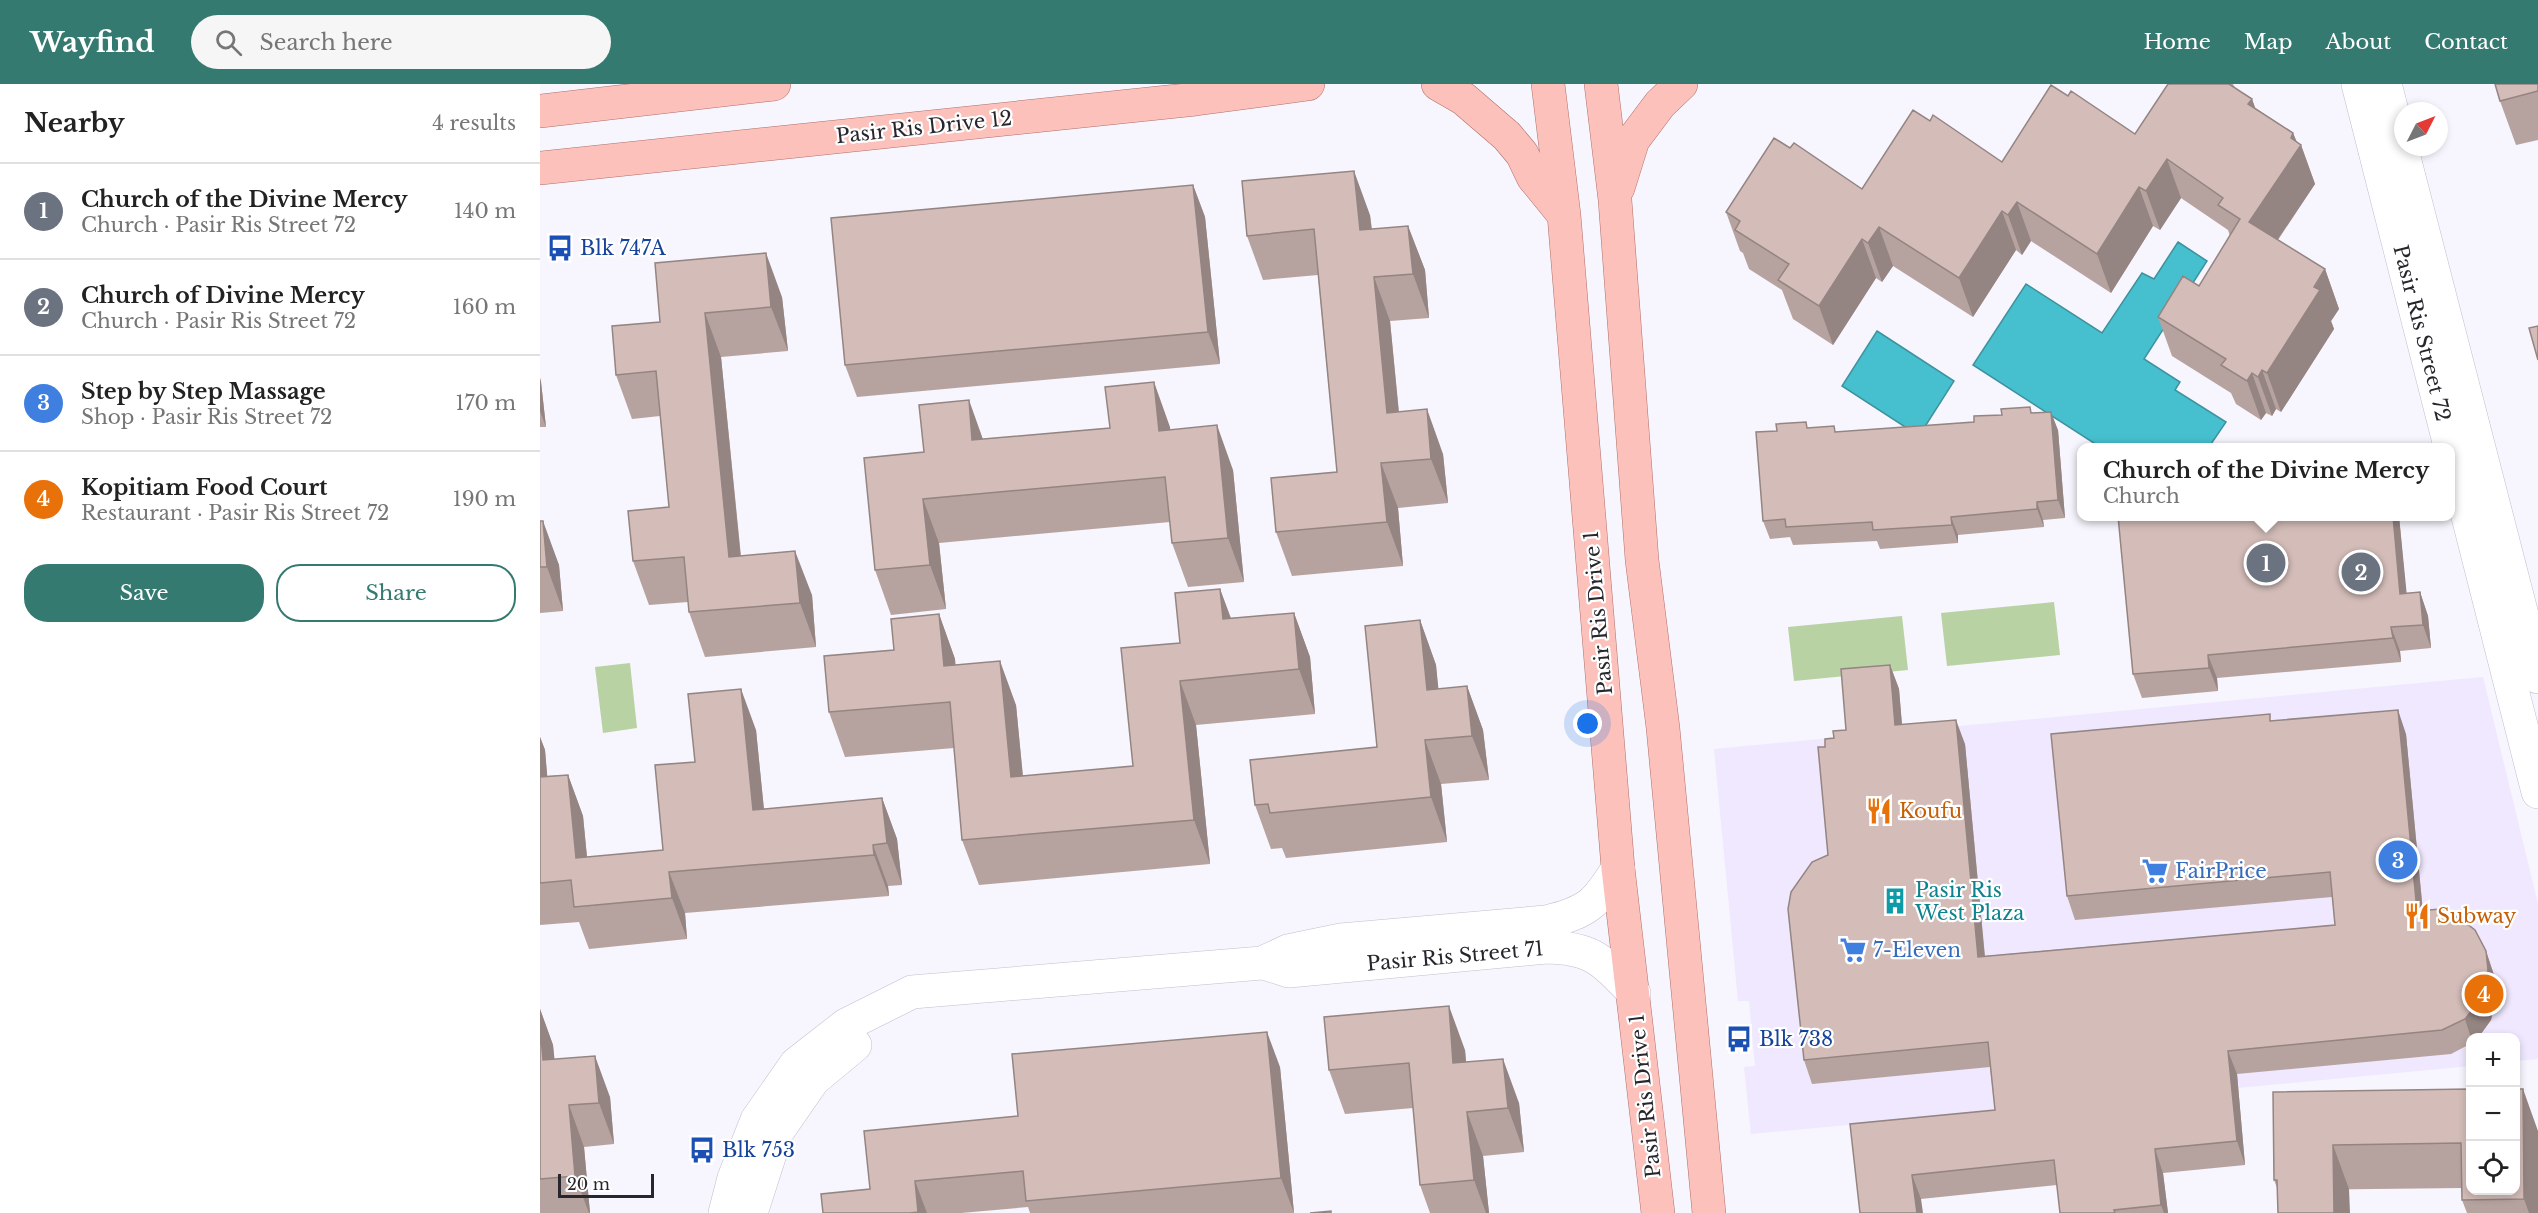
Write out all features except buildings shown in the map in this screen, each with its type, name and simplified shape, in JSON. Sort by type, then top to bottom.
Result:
[{"type":"main road","points":[[540,111],[774,84]]},
{"type":"main road","name":"Pasir Ris Drive 12","points":[[540,168],[1196,99],[1308,84]]},
{"type":"main road","points":[[1438,84],[1464,99],[1507,136],[1522,154],[1533,177],[1564,215]]},
{"type":"main road","name":"Pasir Ris Drive 1","points":[[1548,84],[1564,215],[1618,868],[1658,1213]]},
{"type":"main road","points":[[1601,84],[1615,200],[1642,560],[1663,728],[1709,1213]]},
{"type":"main road","points":[[1615,200],[1634,140],[1660,104],[1681,84]]},
{"type":"street","name":"Pasir Ris Street 72","points":[[2358,84],[2449,443]]},
{"type":"street","name":"Pasir Ris Street 72","points":[[2385,84],[2538,677]]},
{"type":"street","name":"Pasir Ris Street 72","points":[[2455,466],[2538,792]]},
{"type":"street","name":"Pasir Ris Street 71","points":[[725,1213],[734,1178],[757,1120],[796,1064],[846,1025],[912,992],[1262,963],[1288,951],[1341,940],[1546,922],[1568,917],[1600,898],[1618,868]]},
{"type":"street","name":"Pasir Ris Street 71","points":[[1262,963],[1289,971],[1524,948],[1568,947],[1590,953],[1609,967],[1634,993]]},
{"type":"street","name":"Pasir Ris Street 71","points":[[751,1213],[777,1132],[813,1080],[858,1043],[921,1014],[956,990]]},
{"type":"shaded area","points":[[2483,677],[2538,904],[2538,1059],[2520,1061],[2520,1033],[2466,1033],[2466,1066],[1751,1134],[1744,1067],[1755,1066],[1749,1001],[1738,1001],[1714,749]]},
{"type":"green space","points":[[2054,602],[2060,655],[1947,666],[1941,613]]},
{"type":"green space","points":[[1902,616],[1908,670],[1794,681],[1788,627]]},
{"type":"green space","points":[[630,663],[637,728],[603,733],[595,667]]},
{"type":"water","points":[[2178,242],[2207,261],[2144,359],[2180,382],[2175,390],[2226,422],[2212,443],[2094,443],[1973,365],[2026,284],[2102,333],[2142,273],[2154,279]]},
{"type":"water","points":[[1877,331],[1954,381],[1919,436],[1842,386]]},
{"type":"place","name":"Blk 747A","points":[[560,248]]},
{"type":"place","name":"Church of the Divine Mercy","points":[[2266,563]]},
{"type":"place","name":"Church of Divine Mercy","points":[[2361,572]]},
{"type":"place","name":"Koufu","points":[[1879,811]]},
{"type":"place","name":"Step by Step Massage","points":[[2398,860]]},
{"type":"place","name":"FairPrice","points":[[2155,871]]},
{"type":"place","name":"Pasir Ris West Plaza","points":[[1895,901]]},
{"type":"place","name":"Subway","points":[[2417,916]]},
{"type":"place","name":"7-Eleven","points":[[1853,950]]},
{"type":"place","name":"Kopitiam Food Court","points":[[2484,994]]},
{"type":"place","name":"Blk 738","points":[[1739,1039]]},
{"type":"place","name":"Blk 753","points":[[702,1150]]}]
